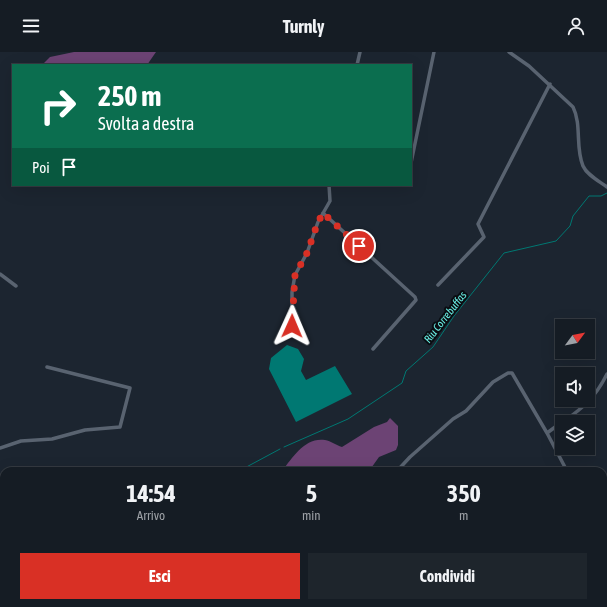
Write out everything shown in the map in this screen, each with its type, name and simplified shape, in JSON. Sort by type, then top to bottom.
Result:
[{"type":"street","points":[[357,64],[360,52]]},
{"type":"street","points":[[412,159],[434,52]]},
{"type":"street","points":[[509,52],[529,66],[550,84],[573,107],[577,116],[579,145],[584,167],[607,187]]},
{"type":"street","points":[[438,285],[484,237],[478,224],[550,84]]},
{"type":"street","points":[[294,329],[292,326],[295,275],[307,253],[318,222],[330,201],[329,186]]},
{"type":"street","points":[[323,213],[415,297],[416,300],[373,348]]},
{"type":"street","points":[[0,274],[16,286]]},
{"type":"street","points":[[0,448],[21,441],[52,439],[85,430],[120,427],[130,388],[47,367]]},
{"type":"street","points":[[401,467],[453,419],[466,411],[492,382],[508,373],[512,373],[565,467]]},
{"type":"street","points":[[571,415],[590,401],[597,393],[607,374]]},
{"type":"street","points":[[547,433],[555,427]]},
{"type":"shaded area","points":[[74,52],[156,52],[148,64],[43,64],[50,57]]},
{"type":"shaded area","points":[[287,345],[298,349],[304,359],[301,371],[306,380],[335,366],[352,394],[296,422],[269,369],[271,358]]},
{"type":"shaded area","points":[[390,418],[398,426],[398,445],[396,450],[379,457],[372,467],[285,467],[300,449],[311,442],[325,440],[342,447],[374,427],[387,422]]},
{"type":"waterway","name":"Riu Correbuffas","points":[[284,447],[348,419],[402,383],[406,371],[433,347],[454,316],[504,253],[556,241],[570,226],[573,216],[589,196],[601,196],[607,193]]},
{"type":"waterway","name":"Riu Correbuffas","points":[[246,467],[280,449]]},
{"type":"route","points":[[292,326],[292,292],[295,275],[307,253],[308,247],[323,213],[359,246]]}]
